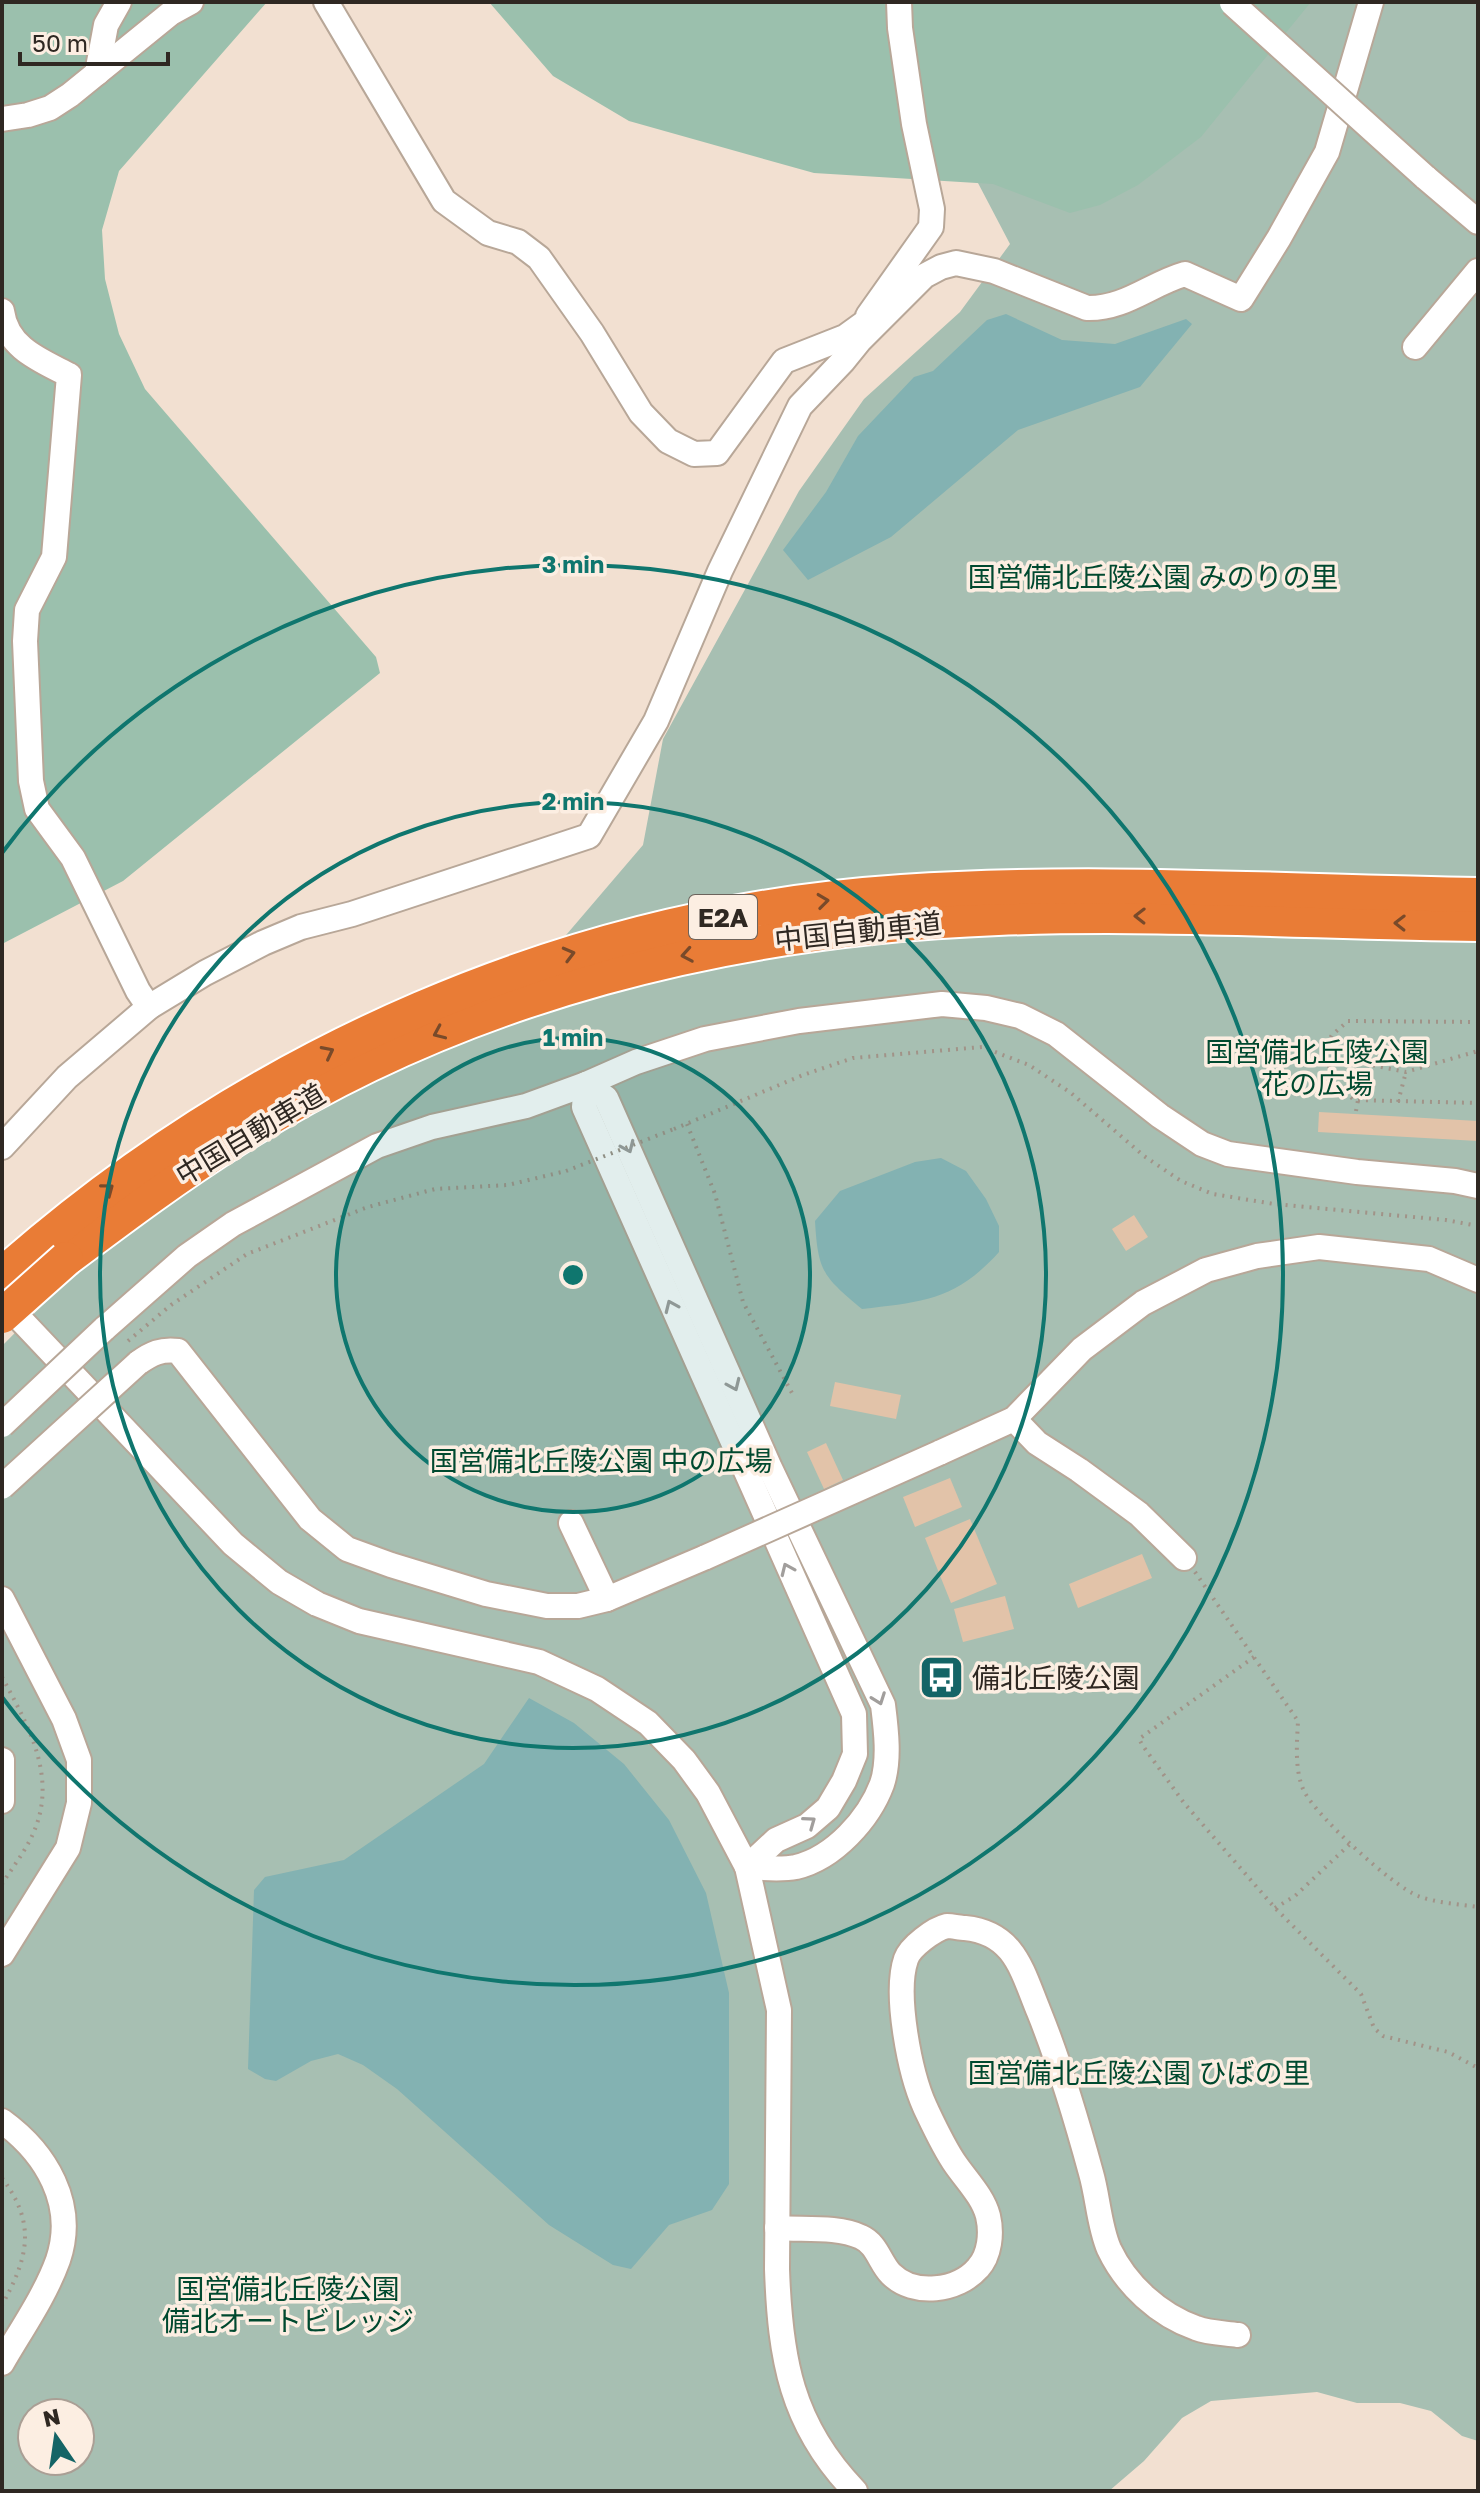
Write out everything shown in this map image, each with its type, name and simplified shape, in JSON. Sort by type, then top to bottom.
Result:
[{"type":"highway","name":"中国自動車道","points":[[2,1316],[56,1248],[138,1167],[227,1109],[327,1052],[435,1001],[554,958],[672,926],[795,904],[897,892],[1114,886],[1478,895]]},
{"type":"highway","name":"中国自動車道","points":[[2,1275],[153,1194],[239,1136],[340,1080],[445,1030],[560,988],[675,957],[801,935],[899,923],[999,918],[1114,916],[1478,924]]},
{"type":"street","points":[[97,73],[106,25],[119,2]]},
{"type":"street","points":[[2,119],[50,108],[171,13],[191,2]]},
{"type":"street","points":[[326,2],[444,201],[488,233],[518,242],[539,258],[592,333],[641,413],[668,441],[694,454],[717,453],[784,361],[862,332],[924,276],[941,267],[956,263],[994,271],[1087,308],[1103,309],[1118,305],[1168,279],[1185,274],[1241,299],[1327,152],[1371,2]]},
{"type":"street","points":[[2,1147],[67,1077],[149,1007],[205,973],[301,927],[352,914],[589,836],[656,721],[720,571],[800,406],[862,332],[931,227],[932,209],[914,124],[899,2]]},
{"type":"street","points":[[1231,3],[1478,222]]},
{"type":"street","points":[[1415,347],[1478,271]]},
{"type":"street","points":[[2,311],[15,343],[69,375],[54,557],[27,610],[27,732],[34,795],[37,809],[79,869],[138,991],[149,1007]]},
{"type":"street","points":[[2,1425],[187,1256],[233,1224],[377,1146],[432,1127],[526,1106],[636,1062],[721,1036],[799,1021],[942,1004],[986,1008],[1020,1016],[1056,1034],[1160,1116],[1202,1144],[1228,1154],[1478,1186]]},
{"type":"street","points":[[586,1084],[584,1107],[854,1714],[855,1754],[828,1808],[807,1826],[776,1840],[747,1867]]},
{"type":"street","points":[[586,1084],[606,1098],[776,1481],[883,1705],[887,1737],[882,1783],[860,1824],[829,1851],[798,1867],[747,1867]]},
{"type":"street","points":[[2,1487],[129,1355],[178,1351],[310,1519],[347,1549],[486,1594],[547,1606],[578,1606],[607,1599],[706,1557],[1014,1419],[1082,1349],[1143,1303],[1206,1270],[1257,1256],[1319,1247],[1429,1259],[1478,1280]]},
{"type":"street","points":[[2,1300],[233,1544],[279,1582],[317,1604],[359,1621],[539,1662],[597,1689],[648,1723],[684,1760],[708,1793],[747,1867],[779,2010],[778,2304],[785,2353],[797,2405],[821,2448],[855,2491]]},
{"type":"street","points":[[1014,1419],[1037,1443],[1139,1514],[1184,1558]]},
{"type":"street","points":[[571,1523],[607,1599]]},
{"type":"street","points":[[2,1599],[64,1719],[79,1760],[79,1803],[68,1848],[2,1954]]},
{"type":"street","points":[[2,1760],[2,1801]]},
{"type":"street","points":[[777,2228],[841,2232],[863,2237],[880,2254],[891,2274],[911,2285],[932,2290],[951,2286],[978,2269],[985,2257],[990,2236],[987,2215],[980,2197],[955,2163],[918,2090],[903,2020],[902,1991],[906,1957],[924,1939],[947,1926],[987,1930],[1010,1948],[1054,2050],[1092,2176],[1108,2248],[1134,2288],[1165,2313],[1197,2329],[1238,2335]]},
{"type":"street","points":[[2,2121],[39,2153],[51,2172],[64,2229],[58,2258],[43,2291],[2,2363]]},
{"type":"path","points":[[1326,1056],[1406,1072],[1478,1049],[1478,1022],[1348,1021],[1326,1045],[1326,1056],[1334,1082],[1354,1100],[1478,1103]]},
{"type":"path","points":[[129,1355],[171,1305],[247,1254],[368,1207],[435,1189],[508,1185],[566,1171],[803,1075],[853,1058],[982,1047],[1029,1065],[1071,1093],[1144,1156],[1181,1181],[1213,1194],[1274,1204],[1446,1220],[1478,1226]]},
{"type":"path","points":[[1398,1102],[1406,1072]]},
{"type":"path","points":[[1356,1111],[1358,1100]]},
{"type":"path","points":[[687,1124],[715,1194],[743,1302],[793,1395]]},
{"type":"path","points":[[1184,1558],[1298,1721],[1296,1748],[1305,1793],[1350,1844],[1399,1885],[1419,1896],[1478,1907]]},
{"type":"path","points":[[1254,1657],[1139,1739],[1184,1803],[1275,1908],[1361,1994],[1374,2028],[1383,2036],[1448,2052],[1478,2068]]},
{"type":"path","points":[[2,1677],[31,1731],[43,1769],[43,1805],[32,1836],[2,1884]]},
{"type":"path","points":[[1275,1908],[1295,1896],[1350,1844]]},
{"type":"path","points":[[2,2178],[17,2199],[21,2211],[26,2252],[17,2278],[2,2305]]},
{"type":"green space","points":[[2,2],[267,2],[119,171],[102,230],[105,279],[119,334],[145,389],[376,657],[380,673],[123,881],[2,944]]},
{"type":"green space","points":[[489,2],[1311,2],[1201,137],[1138,185],[1100,205],[1070,213],[993,184],[814,173],[629,121],[553,76]]},
{"type":"green space","points":[[921,2],[1478,2],[1478,2441],[1462,2436],[1431,2411],[1400,2403],[1357,2403],[1317,2392],[1211,2401],[1182,2418],[1144,2461],[1109,2491],[2,2491],[2,1346],[75,1272],[177,1195],[342,1094],[484,1031],[643,845],[663,739],[799,491],[864,399],[960,312],[1010,244],[946,122]]},
{"type":"water","points":[[1006,314],[1062,340],[1115,344],[1186,319],[1192,324],[1140,387],[1018,430],[891,537],[808,580],[783,550],[826,492],[858,436],[914,377],[933,371],[987,320]]},
{"type":"water","points":[[941,1158],[966,1171],[986,1199],[999,1226],[999,1252],[968,1280],[937,1296],[862,1309],[825,1272],[818,1252],[815,1221],[840,1191],[915,1162]]},
{"type":"water","points":[[529,1698],[574,1723],[624,1764],[669,1820],[706,1893],[729,1993],[729,2184],[712,2210],[669,2225],[631,2269],[613,2265],[549,2225],[397,2089],[363,2065],[338,2054],[311,2061],[276,2081],[265,2079],[248,2069],[254,1890],[265,1877],[344,1860],[484,1764]]},
{"type":"building","points":[[1319,1112],[1478,1121],[1478,1141],[1318,1132]]},
{"type":"building","points":[[1134,1215],[1148,1237],[1126,1251],[1112,1229]]},
{"type":"building","points":[[835,1382],[901,1395],[896,1419],[830,1406]]},
{"type":"building","points":[[826,1443],[843,1480],[824,1489],[807,1452]]},
{"type":"building","points":[[950,1478],[962,1507],[915,1527],[903,1497]]},
{"type":"building","points":[[970,1519],[997,1584],[951,1603],[925,1538]]},
{"type":"building","points":[[1142,1554],[1152,1578],[1078,1608],[1069,1584]]},
{"type":"building","points":[[1005,1596],[1014,1629],[963,1642],[954,1609]]},
{"type":"place","name":"備北丘陵公園","points":[[941,1677]]},
{"type":"park label","name":"国営備北丘陵公園 みのりの里","points":[[1153,576]]},
{"type":"park label","name":"国営備北丘陵公園 花の広場","points":[[1317,1067]]},
{"type":"park label","name":"国営備北丘陵公園 中の広場","points":[[601,1460]]},
{"type":"park label","name":"国営備北丘陵公園 ひばの里","points":[[1139,2072]]},
{"type":"park label","name":"国営備北丘陵公園 備北オートビレッジ","points":[[288,2304]]}]
